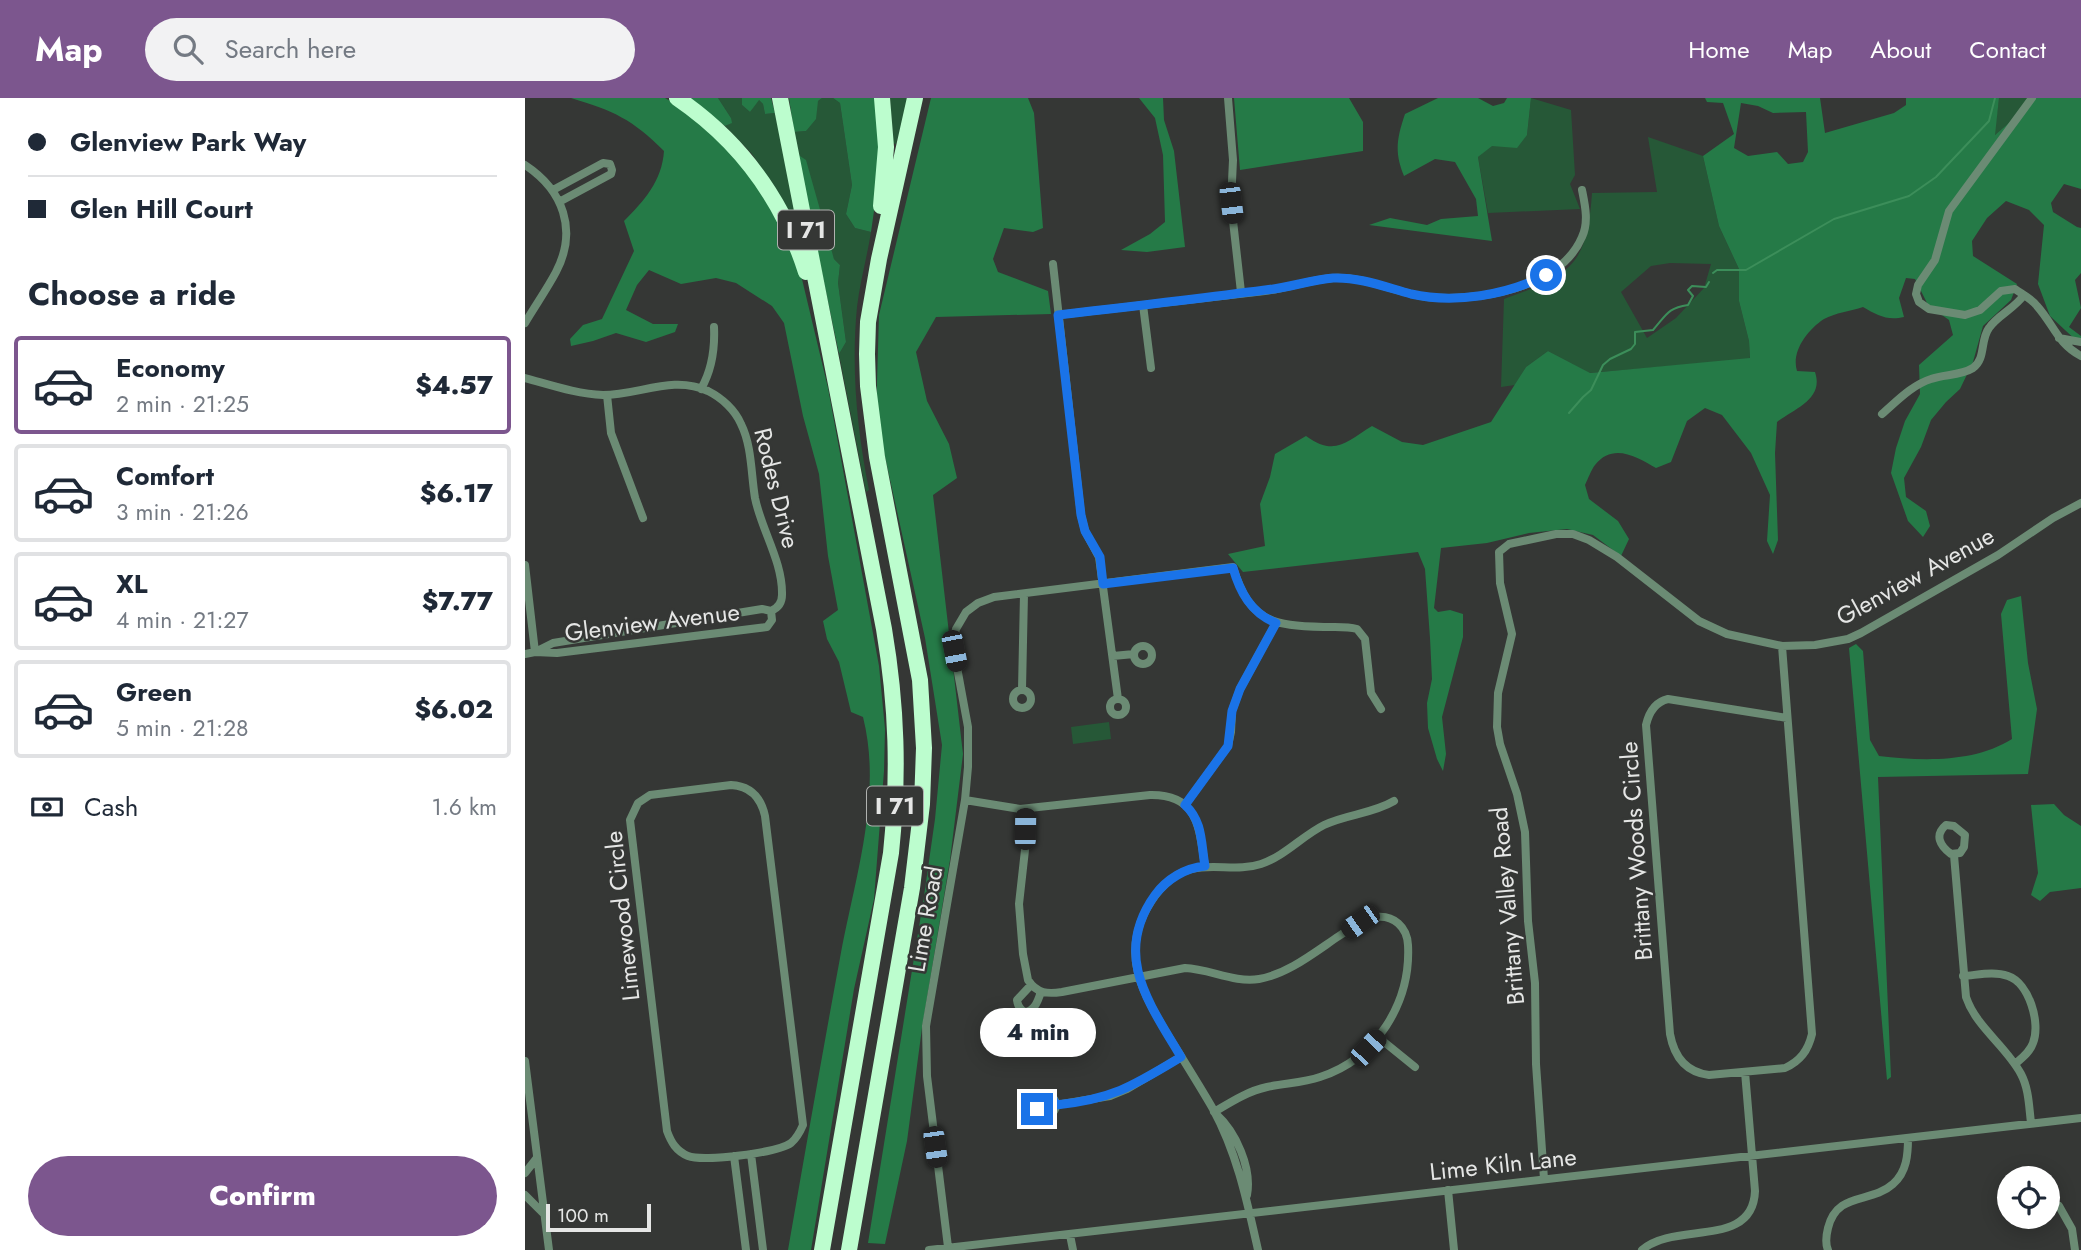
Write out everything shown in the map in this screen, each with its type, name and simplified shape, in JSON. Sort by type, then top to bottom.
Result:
[{"type":"highway","points":[[677,98],[716,127],[735,146],[780,209],[801,258],[831,362]]},
{"type":"highway","name":"I 71","points":[[779,98],[890,665],[895,704],[897,777],[887,875],[822,1250]]},
{"type":"highway","points":[[868,322],[865,311],[880,223],[885,155],[882,98]]},
{"type":"highway","name":"I 71","points":[[849,1250],[912,888],[923,781],[922,711],[917,662],[872,428],[868,386],[868,322],[915,98]]},
{"type":"street","points":[[1228,98],[1233,160],[1231,203],[1241,292]]},
{"type":"street","points":[[2032,98],[1949,211],[1935,260],[1918,285],[1916,294],[1919,302],[1929,309],[1965,315],[1980,310],[2001,291],[2015,289],[2037,305],[2059,338],[2081,356]]},
{"type":"street","points":[[553,190],[603,163],[610,164],[612,170],[607,177],[559,202]]},
{"type":"street","points":[[525,165],[543,177],[553,190],[565,224],[565,248],[557,271],[526,317]]},
{"type":"street","points":[[1058,315],[1335,278],[1365,281],[1424,296],[1448,298],[1515,288],[1546,275],[1570,257],[1583,235],[1586,216],[1583,190]]},
{"type":"street","points":[[1053,264],[1081,515],[1085,531],[1100,557],[1118,699]]},
{"type":"street","points":[[1882,414],[1917,385],[1935,377],[1961,373],[1975,366],[1981,358],[1989,327],[2017,305],[2024,295]]},
{"type":"street","points":[[1143,305],[1151,368]]},
{"type":"street","points":[[525,378],[576,391],[607,395],[673,384],[701,389],[714,351],[714,327]]},
{"type":"street","points":[[2059,338],[2081,342]]},
{"type":"street","name":"Rodes Drive","points":[[701,389],[726,404],[735,414],[745,436],[757,506],[774,555],[782,589],[779,605],[771,611]]},
{"type":"street","points":[[607,395],[611,433],[643,518]]},
{"type":"street","name":"Glenview Avenue","points":[[1499,552],[1509,544],[1545,536],[1561,533],[1579,536],[1617,557],[1656,590],[1714,630],[1782,646],[1815,645],[1854,637],[1998,555],[2053,518],[2081,503]]},
{"type":"street","name":"Brittany Valley Road","points":[[1499,552],[1500,583],[1513,634],[1499,693],[1497,727],[1525,832],[1528,921],[1535,983],[1536,1063],[1543,1179]]},
{"type":"street","points":[[525,565],[535,652],[553,643],[762,609],[771,611]]},
{"type":"street","points":[[1022,689],[1024,594],[1233,568],[1250,605],[1267,619],[1295,626],[1352,627],[1360,632],[1365,639],[1371,693],[1381,709]]},
{"type":"street","name":"Lime Road","points":[[949,1247],[925,1052],[930,1000],[965,800],[969,749],[954,638],[961,620],[975,605],[995,597],[1024,594]]},
{"type":"street","name":"Glenview Avenue","points":[[525,654],[557,653],[767,627],[772,620],[771,611]]},
{"type":"street","points":[[1185,805],[1228,746],[1232,711],[1237,695],[1276,623]]},
{"type":"street","name":"Brittany Woods Circle","points":[[1782,646],[1812,1034],[1805,1053],[1796,1062],[1780,1069],[1709,1075],[1699,1073],[1683,1064],[1672,1047],[1646,725],[1657,703],[1668,699],[1787,718]]},
{"type":"street","points":[[1113,656],[1134,654]]},
{"type":"street","name":"Limewood Circle","points":[[739,785],[754,794],[764,811],[803,1116],[801,1130],[788,1144],[751,1154],[689,1157],[673,1144],[667,1131],[629,825],[635,807],[654,794],[739,785]]},
{"type":"street","points":[[965,800],[1026,808],[1150,795],[1171,797],[1185,805],[1199,825],[1205,866]]},
{"type":"street","points":[[1258,1250],[1247,1195],[1249,1182],[1223,1119],[1214,1112],[1181,1057],[1145,996],[1138,977],[1136,945],[1142,919],[1157,892],[1175,876],[1205,866],[1234,868],[1262,864],[1326,824],[1380,809],[1394,801]]},
{"type":"street","points":[[1026,808],[1019,921],[1025,970],[1036,989],[1048,994],[1185,968],[1237,979],[1262,978],[1289,968],[1366,919],[1385,917],[1398,923],[1408,941],[1409,959],[1405,985],[1394,1015],[1378,1037],[1336,1070],[1310,1080],[1265,1087],[1239,1097],[1214,1112]]},
{"type":"street","points":[[1954,855],[1966,997],[1973,1013],[2015,1064],[2025,1083],[2031,1124]]},
{"type":"street","points":[[1963,976],[2008,976],[2018,982],[2026,993],[2034,1017],[2035,1036],[2032,1046],[2015,1064]]},
{"type":"street","points":[[1378,1037],[1415,1067]]},
{"type":"street","points":[[1056,1105],[1110,1096],[1134,1086],[1181,1057]]},
{"type":"street","points":[[525,1062],[549,1250]]},
{"type":"street","points":[[1642,1250],[1662,1238],[1729,1228],[1742,1221],[1751,1210],[1754,1201],[1745,1072]]},
{"type":"street","name":"Lime Kiln Lane","points":[[929,1250],[2081,1118]]},
{"type":"street","points":[[1828,1250],[1826,1240],[1834,1212],[1843,1204],[1894,1184],[1905,1165],[1908,1138]]},
{"type":"street","points":[[751,1154],[763,1250]]},
{"type":"street","points":[[734,1156],[746,1250]]},
{"type":"street","points":[[525,1172],[536,1159]]},
{"type":"street","points":[[1448,1190],[1454,1250]]},
{"type":"street","points":[[525,1195],[543,1213]]},
{"type":"street","points":[[2060,1208],[2072,1229],[2075,1250]]},
{"type":"street","points":[[1070,1235],[1073,1250]]},
{"type":"green space","points":[[571,98],[665,98],[691,113],[753,174],[785,228],[801,275],[828,388],[879,666],[885,729],[874,899],[854,989],[811,1250],[788,1250],[840,958],[859,868],[870,777],[863,717],[851,712],[839,662],[827,639],[823,621],[838,610],[828,556],[819,474],[803,416],[784,323],[772,306],[736,283],[716,278],[681,284],[649,270],[637,285],[626,310],[653,324],[678,324],[675,332],[646,342],[616,333],[571,346],[570,339],[583,325],[602,319],[634,251],[624,221],[656,181],[664,151],[622,117]]},
{"type":"green space","points":[[690,98],[718,98],[732,123],[725,126]]},
{"type":"green space","points":[[718,98],[742,98],[742,105],[750,112],[758,99],[763,104],[765,114],[775,113],[802,235],[798,236],[752,154],[725,126],[731,123],[731,118]]},
{"type":"green space","points":[[742,98],[771,98],[775,113],[765,114],[763,104],[759,100],[750,112],[742,105]]},
{"type":"green space","points":[[789,98],[822,98],[818,101],[816,119],[806,131],[794,132]]},
{"type":"green space","points":[[822,98],[833,98],[840,103],[852,185],[846,214],[855,228],[871,232],[857,307],[855,353],[858,422],[869,490],[866,492],[839,354],[846,342],[838,283],[840,265],[834,259],[797,154],[794,132],[806,131],[818,101]]},
{"type":"green space","points":[[833,98],[878,98],[880,147],[871,232],[855,228],[846,214],[852,185],[840,103]]},
{"type":"green space","points":[[890,98],[908,98],[909,102],[896,144],[893,143]]},
{"type":"green space","points":[[931,98],[1028,98],[1034,113],[1043,228],[1033,232],[1004,228],[993,259],[998,272],[1048,291],[1051,314],[936,317],[916,352],[927,401],[949,444],[957,478],[933,495],[963,754],[950,860],[922,1028],[907,1141],[885,1244],[868,1243],[924,896],[942,745],[925,638],[876,416],[879,315]]},
{"type":"green space","points":[[1139,98],[1163,98],[1164,120],[1174,151],[1185,247],[1147,252],[1121,250],[1165,222],[1163,155],[1155,118]]},
{"type":"green space","points":[[1234,98],[1349,98],[1363,122],[1363,151],[1240,170]]},
{"type":"green space","points":[[1438,98],[1478,98],[1493,106],[1504,103],[1507,98],[1531,98],[1527,135],[1517,148],[1492,146],[1478,157],[1492,241],[1369,225],[1390,218],[1427,225],[1441,219],[1478,216],[1476,199],[1455,162],[1435,159],[1404,176],[1398,145],[1405,114]]},
{"type":"green space","points":[[1531,98],[1571,110],[1575,175],[1570,184],[1580,209],[1488,213],[1478,157],[1491,145],[1527,135]]},
{"type":"green space","points":[[1705,98],[1820,98],[1825,133],[1894,113],[1906,105],[1906,98],[1999,98],[1995,135],[2035,98],[2081,98],[2081,189],[2064,184],[2051,203],[2053,212],[2081,228],[2081,273],[2075,280],[2081,308],[2069,327],[2081,336],[2081,345],[2050,316],[2038,284],[2044,225],[2029,210],[2006,201],[1987,218],[1972,241],[1973,256],[2017,284],[2011,300],[1983,326],[1973,362],[1960,389],[1931,420],[1921,447],[1904,478],[1906,497],[1926,511],[1930,526],[1923,537],[1908,521],[1891,473],[1905,421],[1920,394],[1919,365],[1953,335],[1949,320],[1928,305],[1915,279],[1906,278],[1899,298],[1904,317],[1887,318],[1863,307],[1838,314],[1818,324],[1806,335],[1798,349],[1797,371],[1815,372],[1817,381],[1816,389],[1807,402],[1777,422],[1775,453],[1778,540],[1773,554],[1767,541],[1770,495],[1751,453],[1722,415],[1705,408],[1687,421],[1671,462],[1656,468],[1633,456],[1617,453],[1602,458],[1592,469],[1585,485],[1589,499],[1618,521],[1629,539],[1621,556],[1593,535],[1567,529],[1441,548],[1434,608],[1438,612],[1450,610],[1463,614],[1463,637],[1442,717],[1446,754],[1443,771],[1428,728],[1427,703],[1432,679],[1430,638],[1425,569],[1418,552],[1243,572],[1228,554],[1265,546],[1260,504],[1275,454],[1306,436],[1325,446],[1340,445],[1372,426],[1402,442],[1423,445],[1491,422],[1526,367],[1548,351],[1590,373],[1750,358],[1749,341],[1739,301],[1739,269],[1719,226],[1703,156],[1734,134],[1723,103],[1707,102]],"holes":[[[1741,103],[1758,106],[1773,113],[1806,112],[1808,152],[1803,162],[1788,164],[1777,152],[1748,156],[1734,148]]]},
{"type":"green space","points":[[1999,98],[2035,98],[1994,136]]},
{"type":"green space","points":[[1648,137],[1703,156],[1719,226],[1739,269],[1739,301],[1749,341],[1750,359],[1589,373],[1548,351],[1526,367],[1515,385],[1501,387],[1504,299],[1545,283],[1571,264],[1586,237],[1592,193],[1657,192]],"holes":[[[1670,263],[1711,264],[1704,288],[1676,318],[1647,338],[1621,292],[1651,266]]]},
{"type":"green space","points":[[797,154],[806,160],[834,259],[840,265],[838,283],[846,342],[839,354]]},
{"type":"green space","points":[[2021,596],[2028,663],[2037,709],[2028,774],[1878,777],[1891,1077],[1887,1080],[1849,648],[1856,644],[1863,651],[1870,740],[1879,756],[1930,759],[1981,752],[2012,739],[2001,614],[2007,600]]},
{"type":"green space","points":[[1109,722],[1111,739],[1073,744],[1071,727]]},
{"type":"green space","points":[[2054,804],[2064,815],[2081,826],[2081,888],[2050,892],[2040,901],[2031,895],[2038,873],[2031,805]]},
{"type":"waterway","points":[[1713,273],[1717,270],[1746,270],[1834,219],[1909,196],[1936,177],[1989,121],[1995,98]]},
{"type":"waterway","points":[[1569,413],[1591,390],[1603,365],[1631,349],[1635,344],[1635,332],[1653,330],[1672,310],[1688,305],[1693,296],[1688,290],[1692,286],[1706,287],[1709,282]]},
{"type":"route","points":[[1037,1109],[1038,1100],[1044,1096],[1053,1099],[1056,1105],[1110,1096],[1181,1057],[1142,989],[1135,959],[1138,932],[1149,905],[1165,884],[1181,873],[1205,866],[1199,825],[1185,805],[1228,746],[1232,711],[1240,689],[1276,623],[1250,605],[1233,568],[1103,584],[1100,557],[1085,531],[1081,515],[1058,315],[1266,290],[1335,278],[1365,281],[1424,296],[1448,298],[1515,288],[1546,275]]}]
